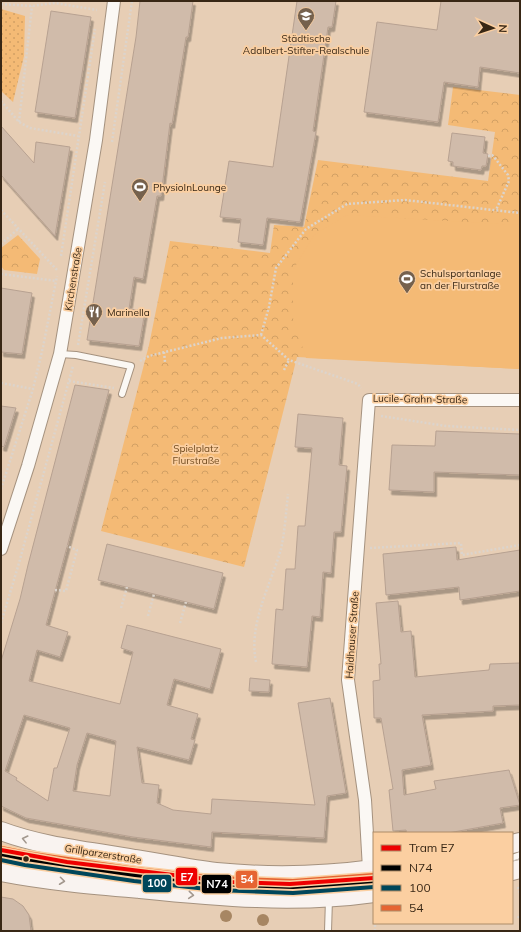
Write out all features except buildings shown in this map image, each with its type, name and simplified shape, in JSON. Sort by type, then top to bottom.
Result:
[{"type":"main road","name":"Grillparzerstraße","points":[[1,831],[28,840],[82,851],[217,872],[290,875],[372,873]]},
{"type":"main road","points":[[1,872],[23,876],[222,898],[278,900],[329,898],[373,893]]},
{"type":"street","name":"Kirchenstraße","points":[[1,550],[28,466],[60,354],[96,140],[114,1]]},
{"type":"street","name":"Lucile-Grahn-Straße","points":[[369,400],[520,400]]},
{"type":"street","name":"Haidhauser Straße","points":[[369,400],[348,680],[365,800],[372,873]]},
{"type":"lane","points":[[60,354],[76,355],[131,366],[123,392]]},
{"type":"lane","points":[[1,854],[26,859],[182,880],[242,886],[303,887],[372,873]]},
{"type":"lane","points":[[328,931],[329,898]]},
{"type":"path","points":[[1,4],[32,6],[55,3],[97,10],[98,6]]},
{"type":"path","points":[[20,122],[32,6]]},
{"type":"path","points":[[61,256],[95,26]]},
{"type":"path","points":[[1,101],[20,122],[30,128],[78,136]]},
{"type":"path","points":[[488,156],[492,155],[494,157],[508,175],[509,181],[496,210]]},
{"type":"path","points":[[131,366],[149,356],[222,338],[261,335],[276,268],[306,229],[347,204],[405,200],[520,213]]},
{"type":"path","points":[[1,210],[58,271]]},
{"type":"path","points":[[1,244],[18,229]]},
{"type":"path","points":[[1,489],[33,389],[60,264]]},
{"type":"path","points":[[2,273],[56,281]]},
{"type":"path","name":"Lucile-Grahn-Straße","points":[[261,335],[289,360],[358,384],[369,400]]},
{"type":"path","points":[[164,352],[166,362]]},
{"type":"path","points":[[284,370],[289,360]]},
{"type":"path","points":[[69,382],[123,392]]},
{"type":"path","points":[[1,383],[33,389]]},
{"type":"path","points":[[368,414],[446,426],[520,430]]},
{"type":"path","points":[[256,662],[257,621],[281,547],[288,494]]},
{"type":"path","points":[[358,549],[461,543],[462,555],[520,545]]},
{"type":"path","points":[[55,590],[66,591],[71,574],[77,550],[67,546]]},
{"type":"path","points":[[121,608],[127,587]]},
{"type":"path","points":[[148,616],[154,594]]},
{"type":"path","points":[[180,623],[186,602]]},
{"type":"path","points":[[516,875],[520,893]]},
{"type":"path","points":[[518,918],[520,914]]},
{"type":"green space","points":[[1,9],[25,16],[24,56],[13,102],[1,91]]},
{"type":"green space","name":"Spielplatz Flurstraße","points":[[453,87],[520,95],[520,369],[297,357],[244,567],[101,531],[149,345],[170,241],[270,253],[274,225],[304,227],[318,160],[488,181],[495,132],[448,125]]},
{"type":"green space","name":"Schulsportanlage an der Flurstraße","points":[[347,215],[520,225],[520,369],[306,358],[293,318],[293,270],[314,235]]},
{"type":"green space","points":[[18,235],[40,259],[37,274],[4,270],[1,266],[1,248]]},
{"type":"tram line","name":"E7","points":[[1,850],[67,862],[230,882],[290,884],[373,878]]},
{"type":"tram line","points":[[1,857],[195,886],[261,891],[321,890],[373,884]]},
{"type":"tram line","points":[[513,861],[520,859]]},
{"type":"transit line","name":"54","points":[[2,848],[136,869],[217,878],[293,881],[373,875]]},
{"type":"transit line","name":"N74","points":[[1,854],[135,875],[217,884],[293,887],[373,881]]},
{"type":"transit line","name":"100","points":[[1,860],[134,881],[216,890],[293,893],[373,887]]},
{"type":"place","name":"Städtische Adalbert-Stifter-Realschule","points":[[306,31]]},
{"type":"place","name":"PhysioInLounge","points":[[140,202]]},
{"type":"place","name":"Schulsportanlage an der Flurstraße","points":[[407,294]]},
{"type":"place","name":"Marinella","points":[[94,327]]}]
